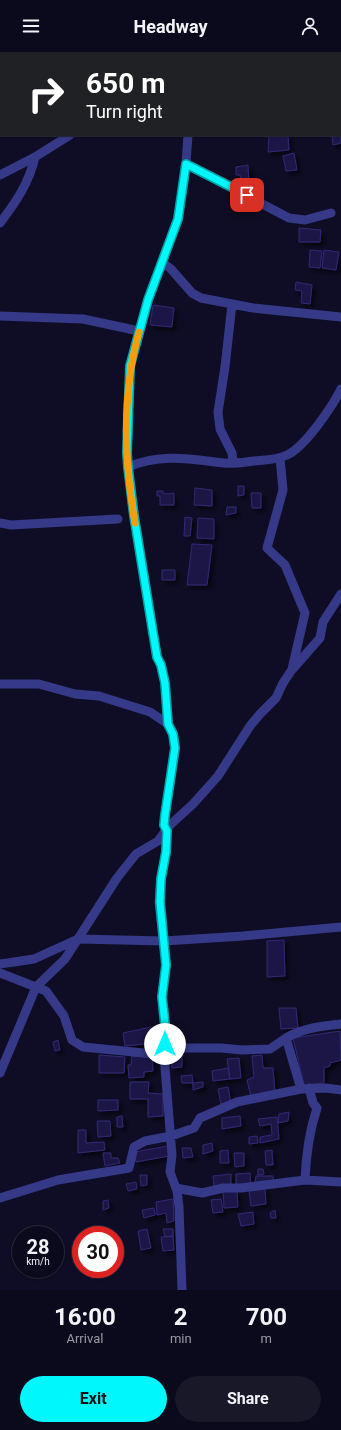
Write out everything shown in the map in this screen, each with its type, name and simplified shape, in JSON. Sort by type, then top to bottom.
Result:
[{"type":"street","points":[[0,175],[35,157],[68,136]]},
{"type":"street","points":[[182,1290],[180,1222],[176,1188],[170,1172],[172,1155],[164,1056],[166,1033],[162,997],[166,965],[160,902],[167,831],[164,825],[175,748],[173,734],[168,724],[165,683],[154,644],[134,516],[127,453],[130,366],[148,300],[178,219],[186,164],[188,136]]},
{"type":"street","points":[[0,223],[19,198],[31,175],[35,157]]},
{"type":"street","points":[[186,164],[289,218],[305,220],[331,213]]},
{"type":"street","points":[[162,262],[171,268],[188,289],[196,296],[273,311],[341,317]]},
{"type":"street","points":[[232,304],[218,412],[220,429],[232,453],[233,463]]},
{"type":"street","points":[[0,316],[83,319],[139,330]]},
{"type":"street","points":[[128,467],[155,458],[200,459],[233,463],[280,458],[293,452],[303,442],[334,403],[341,390]]},
{"type":"street","points":[[280,458],[283,490],[267,548],[285,565],[305,613],[291,671]]},
{"type":"street","points":[[0,523],[11,525],[118,519]]},
{"type":"street","points":[[0,1073],[36,987],[65,959],[117,878],[136,854],[158,841],[170,825],[189,808],[218,776],[250,726],[276,698],[291,671],[320,638],[323,622],[341,594]]},
{"type":"street","points":[[0,684],[39,684],[75,694],[99,696],[146,710],[168,724]]},
{"type":"street","points":[[0,964],[34,959],[78,939],[164,941],[341,927]]},
{"type":"street","points":[[0,973],[46,991],[64,1016],[72,1040],[77,1045],[89,1048],[164,1056],[179,1048],[270,1050],[298,1031],[341,1024]]},
{"type":"street","points":[[286,1038],[305,1089],[313,1103],[318,1108],[311,1126],[305,1160],[305,1180]]},
{"type":"street","points":[[0,1198],[58,1180],[129,1168],[134,1147],[145,1141],[171,1136],[194,1128],[200,1118],[238,1102],[305,1089],[326,1088],[341,1090]]},
{"type":"street","points":[[176,1188],[202,1193],[223,1188],[241,1188],[305,1180],[341,1182]]},
{"type":"building","points":[[269,136],[288,136],[289,150],[268,152]]},
{"type":"building","points":[[332,136],[341,136],[341,143],[333,145]]},
{"type":"building","points":[[294,153],[297,170],[286,171],[283,156]]},
{"type":"building","points":[[248,165],[249,183],[242,183],[240,175],[236,175],[236,167]]},
{"type":"building","points":[[299,228],[321,230],[320,242],[299,242]]},
{"type":"building","points":[[310,250],[322,251],[320,268],[309,267]]},
{"type":"building","points":[[324,250],[339,252],[336,270],[322,268]]},
{"type":"building","points":[[296,282],[312,285],[310,304],[301,303],[302,291],[295,290]]},
{"type":"building","points":[[153,305],[174,308],[172,327],[150,325]]},
{"type":"building","points":[[238,486],[244,486],[244,495],[238,496]]},
{"type":"building","points":[[195,488],[212,490],[212,506],[194,505]]},
{"type":"building","points":[[157,491],[163,491],[164,494],[174,493],[174,505],[160,505],[160,496],[157,496]]},
{"type":"building","points":[[251,493],[261,493],[261,508],[252,508]]},
{"type":"building","points":[[227,507],[236,507],[236,513],[226,515]]},
{"type":"building","points":[[185,517],[192,518],[190,536],[184,536]]},
{"type":"building","points":[[198,518],[214,519],[214,539],[197,538]]},
{"type":"building","points":[[192,544],[212,545],[207,585],[187,585]]},
{"type":"building","points":[[162,570],[175,570],[175,580],[162,580]]},
{"type":"building","points":[[284,940],[285,976],[267,977],[267,941]]},
{"type":"building","points":[[279,1008],[296,1008],[298,1028],[281,1029]]},
{"type":"building","points":[[151,1027],[155,1043],[125,1046],[123,1033]]},
{"type":"building","points":[[340,1031],[341,1060],[330,1063],[330,1066],[324,1068],[324,1083],[304,1085],[293,1038]]},
{"type":"building","points":[[58,1040],[60,1050],[55,1051],[53,1042]]},
{"type":"building","points":[[99,1055],[125,1057],[124,1073],[99,1073]]},
{"type":"building","points":[[262,1055],[263,1068],[273,1068],[275,1092],[251,1097],[247,1080],[254,1077],[252,1056]]},
{"type":"building","points":[[132,1056],[152,1056],[153,1071],[144,1072],[144,1077],[129,1078],[128,1065],[131,1065]]},
{"type":"building","points":[[171,1057],[182,1057],[182,1067],[172,1068]]},
{"type":"building","points":[[239,1058],[241,1078],[230,1079],[227,1059]]},
{"type":"building","points":[[228,1068],[230,1079],[213,1081],[212,1071]]},
{"type":"building","points":[[192,1075],[193,1083],[182,1083],[181,1076]]},
{"type":"building","points":[[130,1082],[149,1082],[148,1093],[163,1094],[163,1116],[148,1117],[148,1099],[130,1099]]},
{"type":"building","points":[[203,1082],[203,1087],[193,1090],[193,1083]]},
{"type":"building","points":[[228,1087],[231,1103],[221,1104],[218,1089]]},
{"type":"building","points":[[98,1100],[118,1100],[118,1110],[98,1111]]},
{"type":"building","points":[[289,1112],[288,1121],[278,1123],[279,1114]]},
{"type":"building","points":[[122,1116],[123,1127],[117,1127],[117,1117]]},
{"type":"building","points":[[240,1116],[241,1126],[222,1129],[222,1118]]},
{"type":"building","points":[[277,1117],[279,1139],[260,1143],[260,1137],[272,1135],[271,1124],[260,1126],[258,1119]]},
{"type":"building","points":[[97,1121],[110,1121],[111,1136],[98,1137]]},
{"type":"building","points":[[78,1130],[86,1130],[86,1143],[104,1142],[105,1150],[78,1153]]},
{"type":"building","points":[[257,1136],[258,1143],[249,1144],[249,1137]]},
{"type":"building","points":[[212,1143],[213,1151],[203,1154],[203,1145]]},
{"type":"building","points":[[168,1146],[169,1156],[136,1162],[134,1152]]},
{"type":"building","points":[[182,1148],[191,1148],[193,1157],[183,1158]]},
{"type":"building","points":[[228,1150],[229,1163],[220,1163],[220,1151]]},
{"type":"building","points":[[272,1150],[273,1165],[266,1165],[265,1151]]},
{"type":"building","points":[[103,1153],[111,1153],[111,1158],[118,1158],[120,1163],[105,1166]]},
{"type":"building","points":[[234,1153],[244,1153],[244,1166],[235,1167]]},
{"type":"building","points":[[258,1169],[263,1169],[264,1174],[258,1175]]},
{"type":"building","points":[[250,1173],[251,1184],[236,1185],[236,1174]]},
{"type":"building","points":[[231,1174],[231,1184],[214,1186],[213,1176]]},
{"type":"building","points":[[140,1175],[147,1175],[147,1185],[141,1186]]},
{"type":"building","points":[[256,1176],[273,1176],[274,1182],[255,1183]]},
{"type":"building","points":[[136,1182],[137,1189],[128,1191],[126,1184]]},
{"type":"building","points":[[265,1188],[266,1204],[251,1206],[249,1191]]},
{"type":"building","points":[[237,1190],[238,1207],[224,1208],[223,1191]]},
{"type":"building","points":[[173,1199],[174,1221],[167,1223],[166,1213],[157,1215],[156,1202]]},
{"type":"building","points":[[221,1199],[223,1212],[213,1213],[211,1200]]},
{"type":"building","points":[[108,1200],[109,1208],[103,1210],[103,1201]]},
{"type":"building","points":[[154,1208],[155,1215],[144,1218],[142,1210]]},
{"type":"building","points":[[275,1210],[276,1218],[271,1218],[270,1213]]},
{"type":"building","points":[[253,1212],[254,1224],[241,1226],[238,1214]]},
{"type":"building","points":[[147,1229],[151,1248],[141,1250],[138,1231]]},
{"type":"building","points":[[163,1229],[173,1229],[173,1236],[165,1237]]},
{"type":"building","points":[[173,1236],[174,1250],[163,1251],[161,1237]]},
{"type":"slow traffic","points":[[135,523],[127,453],[130,366],[139,332]]},
{"type":"route","points":[[165,1044],[166,1033],[162,997],[166,955],[160,918],[160,902],[161,879],[166,852],[167,831],[164,825],[172,759],[175,748],[173,734],[168,724],[168,703],[165,683],[161,665],[157,657],[131,492],[127,453],[130,366],[148,300],[178,219],[183,176],[186,164],[247,195]]}]
